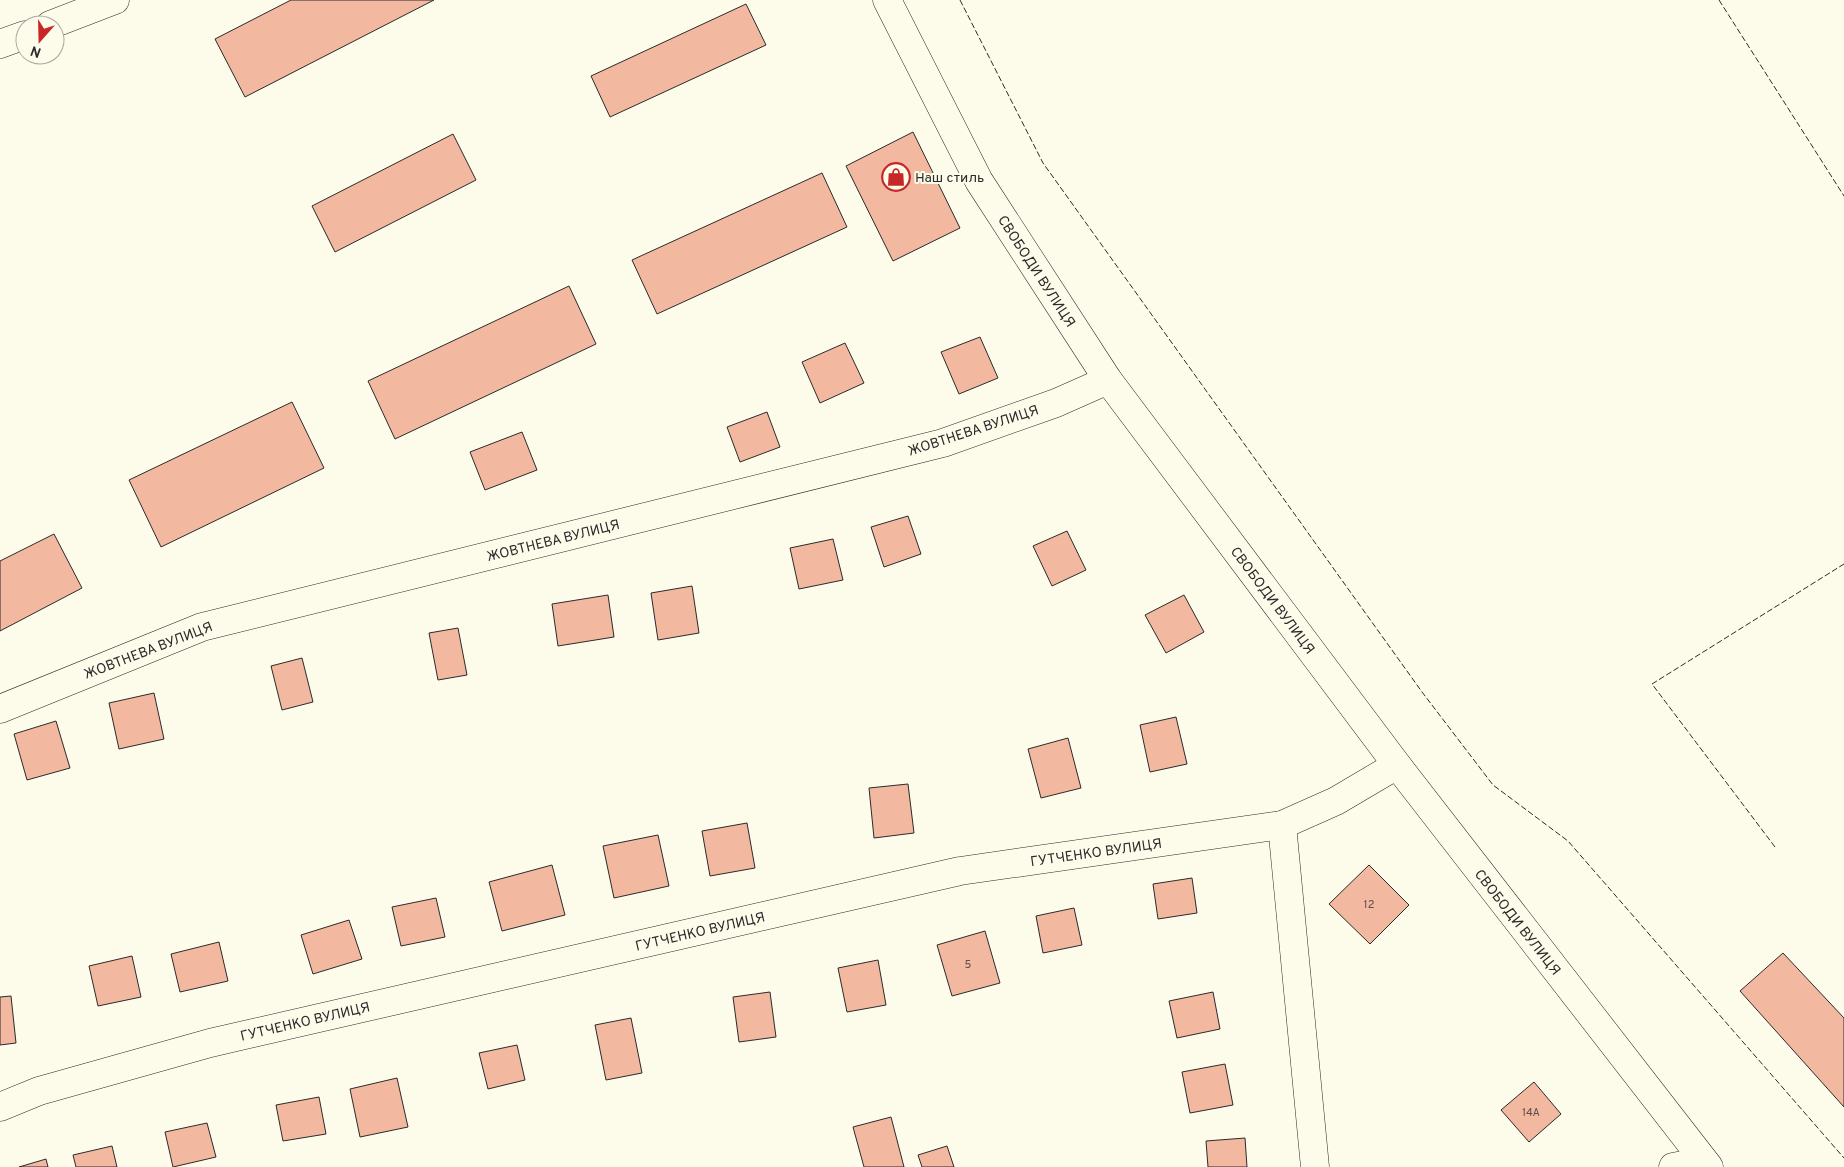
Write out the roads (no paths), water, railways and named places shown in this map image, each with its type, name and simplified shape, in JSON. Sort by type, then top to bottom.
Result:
[{"type":"street","points":[[65,19],[115,0]]},
{"type":"street","name":"СВОБОДИ ВУЛИЦЯ","points":[[886,0],[980,181],[1108,380],[1397,765],[1706,1164]]},
{"type":"street","points":[[0,44],[15,39]]},
{"type":"street","name":"ЖОВТНЕВА ВУЛИЦЯ","points":[[0,709],[202,627],[943,443],[1056,403],[1108,380]]},
{"type":"street","name":"ГУТЧЕНКО ВУЛИЦЯ","points":[[0,1108],[39,1091],[210,1043],[960,871],[1282,826],[1336,801],[1397,765]]},
{"type":"street","points":[[1282,826],[1315,1167]]},
{"type":"street","points":[[1673,1167],[1706,1164]]},
{"type":"place","name":"Наш стиль","points":[[896,177]]}]
